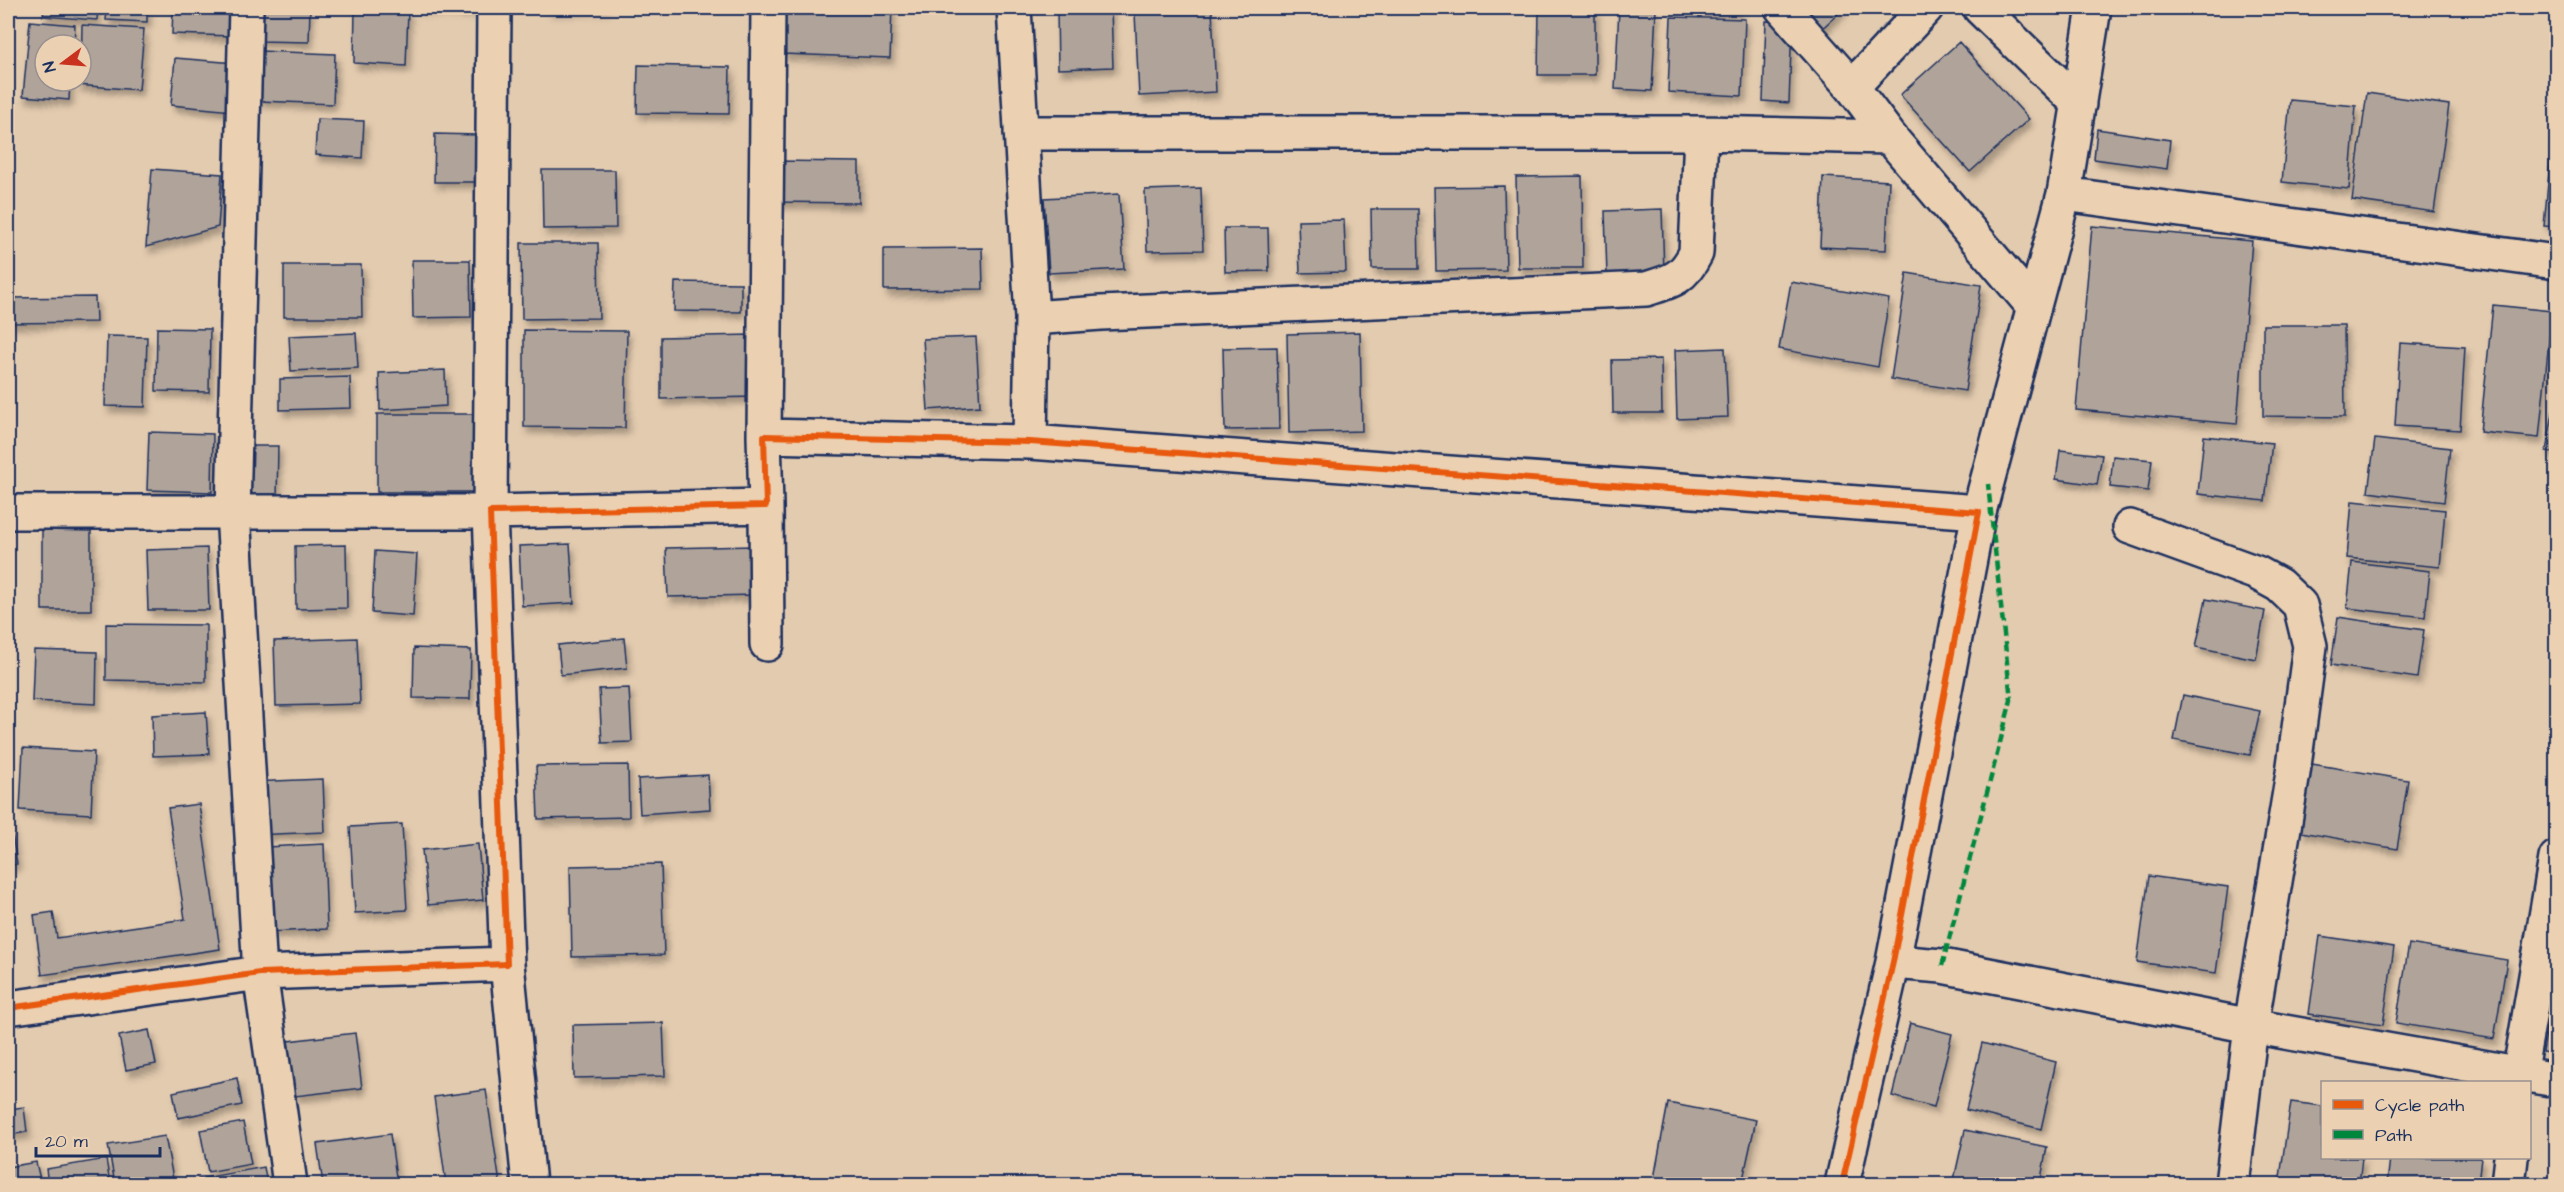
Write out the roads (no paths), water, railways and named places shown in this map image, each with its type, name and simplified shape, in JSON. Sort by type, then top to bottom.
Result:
[{"type":"street","points":[[246,8],[233,512],[260,973],[290,1185]]},
{"type":"street","points":[[494,8],[490,512],[507,964],[529,1185]]},
{"type":"street","points":[[767,644],[764,436],[768,8]]},
{"type":"street","points":[[1014,8],[1032,318],[1030,442]]},
{"type":"street","points":[[1782,8],[1852,87],[1890,136],[2034,307]]},
{"type":"street","points":[[1852,87],[1926,8]]},
{"type":"street","points":[[1980,8],[2079,104]]},
{"type":"street","points":[[1842,1185],[1893,962],[1979,512],[2064,194],[2094,8]]},
{"type":"street","points":[[1021,134],[1701,133],[1890,136]]},
{"type":"street","points":[[1032,318],[1646,289],[1676,279],[1689,267],[1696,253],[1701,133]]},
{"type":"street","points":[[2064,194],[2556,262]]},
{"type":"street","points":[[764,436],[1030,442],[1979,512]]},
{"type":"street","points":[[8,512],[490,512],[766,506]]},
{"type":"street","points":[[2130,527],[2257,573],[2278,585],[2300,605],[2310,646],[2293,773],[2251,1026],[2232,1185]]},
{"type":"street","points":[[2519,1079],[2556,858]]},
{"type":"street","points":[[1893,962],[1942,966],[2519,1079],[2556,1080]]},
{"type":"street","points":[[8,1008],[260,973],[507,964]]},
{"type":"street","points":[[2508,1185],[2511,1159]]}]
